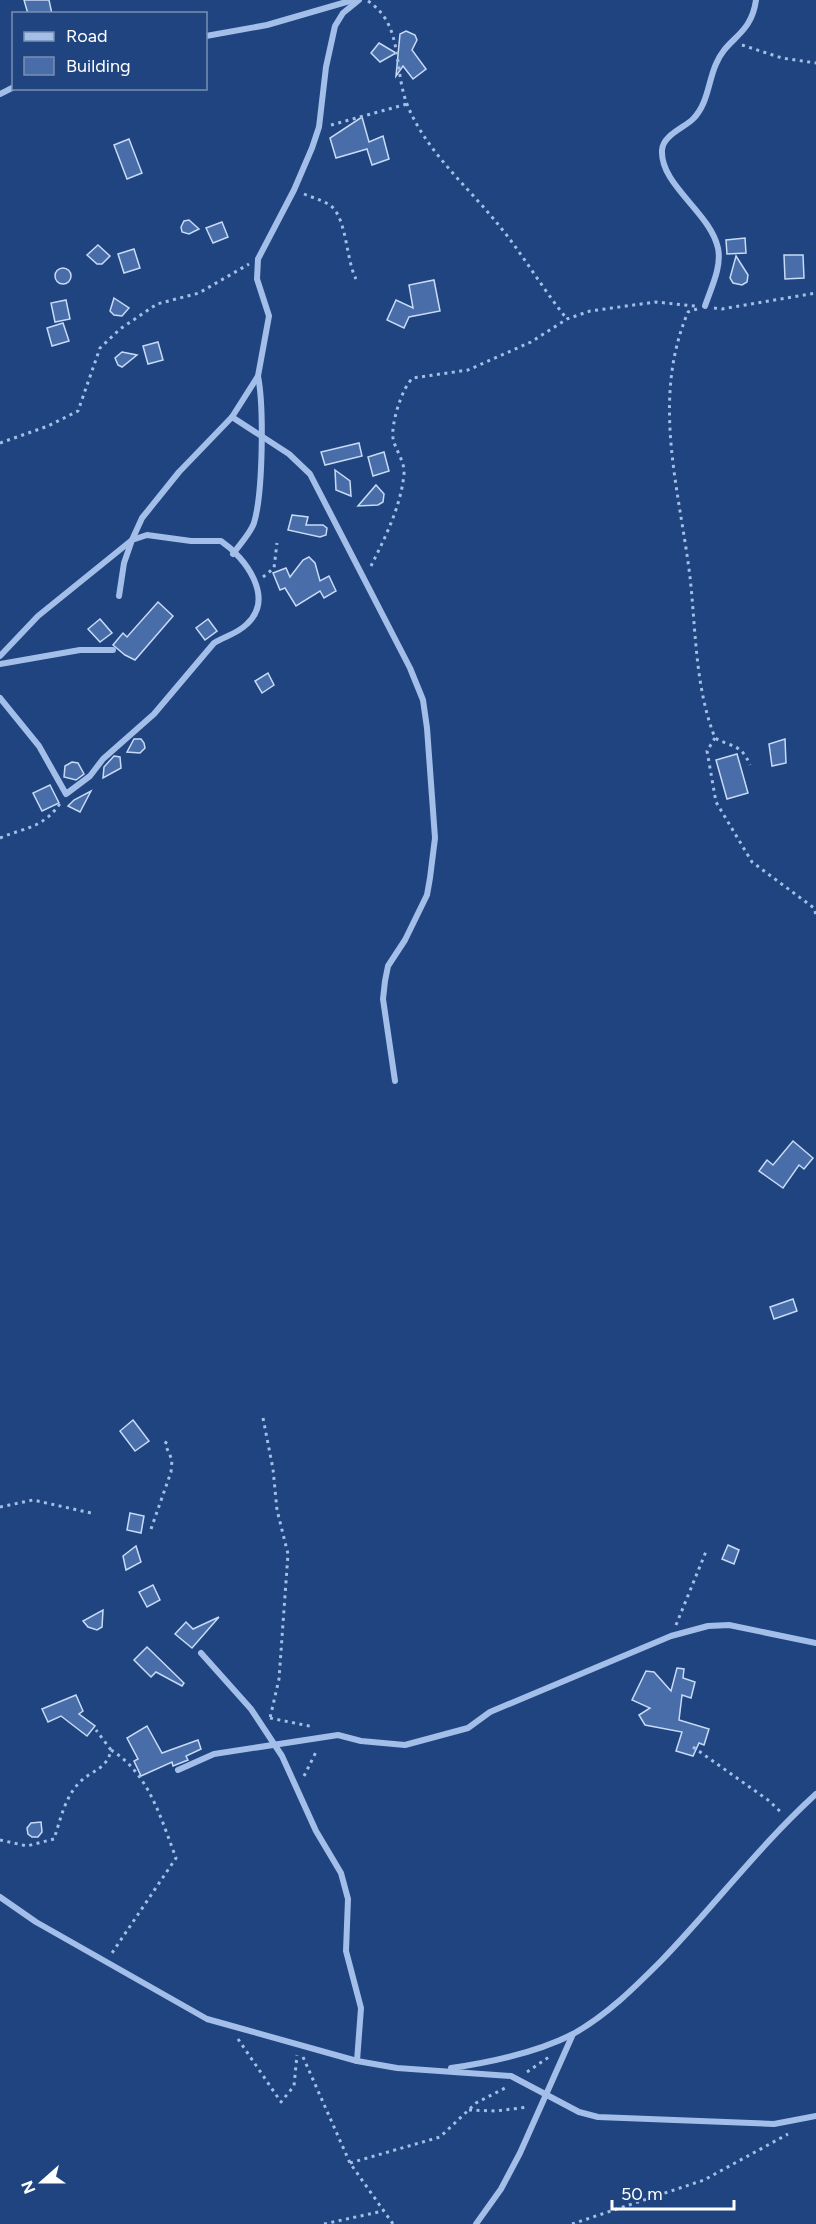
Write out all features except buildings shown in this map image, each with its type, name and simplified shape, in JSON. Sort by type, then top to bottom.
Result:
[{"type":"street","points":[[207,36],[267,25],[353,0]]},
{"type":"street","points":[[233,554],[254,524],[262,408],[258,376],[269,316],[257,279],[258,259],[294,190],[319,127],[330,42],[339,18],[358,0]]},
{"type":"street","points":[[705,306],[717,272],[718,248],[702,215],[672,180],[665,167],[662,150],[669,136],[699,112],[716,63],[746,29],[756,0]]},
{"type":"street","points":[[119,596],[124,562],[142,518],[179,472],[232,417],[258,376]]},
{"type":"street","points":[[232,417],[261,438],[289,454],[310,474],[404,655],[423,700],[435,838],[427,895],[405,939],[388,966],[385,981],[383,999],[395,1081]]},
{"type":"street","points":[[0,656],[38,616],[132,540],[147,535],[190,541],[211,540],[227,545],[256,582],[260,599],[250,622],[227,638],[214,643],[154,714],[103,759],[90,777],[66,794],[33,738],[0,698]]},
{"type":"street","points":[[0,664],[80,650],[113,650]]},
{"type":"street","points":[[178,1770],[214,1754],[338,1735],[398,1745],[453,1733],[468,1728],[490,1712],[671,1636],[708,1626],[729,1625],[816,1643]]},
{"type":"street","points":[[201,1653],[251,1709],[275,1746],[316,1831],[341,1873],[348,1899],[346,1951],[361,2008],[357,2061]]},
{"type":"street","points":[[439,2070],[497,2060],[573,2034],[617,2005],[690,1931],[788,1819],[816,1794]]},
{"type":"street","points":[[0,1897],[36,1922],[201,2016],[357,2061],[397,2068],[505,2074],[518,2078],[579,2112],[608,2118],[774,2124],[816,2116]]},
{"type":"street","points":[[476,2224],[501,2189],[548,2095],[573,2034]]},
{"type":"path","points":[[367,0],[387,16],[407,104],[436,154],[498,224],[567,319]]},
{"type":"path","points":[[733,42],[782,58],[816,63]]},
{"type":"path","points":[[319,127],[407,104]]},
{"type":"path","points":[[294,190],[333,208],[340,221],[350,268],[356,279]]},
{"type":"path","points":[[0,443],[48,426],[78,411],[100,348],[120,330],[157,304],[199,293],[258,259]]},
{"type":"path","points":[[364,578],[389,531],[404,473],[399,450],[393,438],[401,393],[407,383],[420,375],[443,375],[476,367],[531,342],[567,319],[590,311],[656,302],[723,309],[816,292]]},
{"type":"path","points":[[705,306],[688,312],[672,357],[669,396],[674,483],[687,556],[703,703],[715,738]]},
{"type":"path","points":[[256,582],[274,568],[277,543]]},
{"type":"path","points":[[715,738],[734,744],[746,753],[750,765]]},
{"type":"path","points":[[715,738],[707,751],[716,802],[752,862],[814,908],[816,915]]},
{"type":"path","points":[[0,838],[28,829],[51,817],[66,794]]},
{"type":"path","points":[[263,1418],[273,1469],[275,1499],[288,1554],[279,1679],[270,1718]]},
{"type":"path","points":[[151,1529],[171,1472],[172,1460],[165,1444],[168,1440]]},
{"type":"path","points":[[0,1507],[33,1500],[90,1513]]},
{"type":"path","points":[[671,1636],[707,1549]]},
{"type":"path","points":[[251,1709],[270,1718],[322,1728],[338,1735]]},
{"type":"path","points":[[96,1730],[111,1750],[122,1757],[148,1787],[176,1858],[106,1962]]},
{"type":"path","points":[[298,1792],[323,1738]]},
{"type":"path","points":[[693,1747],[768,1800],[788,1819]]},
{"type":"path","points":[[0,1840],[27,1846],[54,1839],[69,1797],[79,1782],[107,1762],[111,1750]]},
{"type":"path","points":[[232,2026],[238,2041],[281,2102],[294,2086],[298,2044]]},
{"type":"path","points":[[298,2044],[350,2163],[393,2224]]},
{"type":"path","points":[[350,2163],[440,2137],[467,2110],[552,2054]]},
{"type":"path","points":[[467,2110],[496,2111],[541,2107]]},
{"type":"path","points":[[572,2224],[704,2180],[796,2130]]},
{"type":"path","points":[[324,2224],[383,2211]]}]
